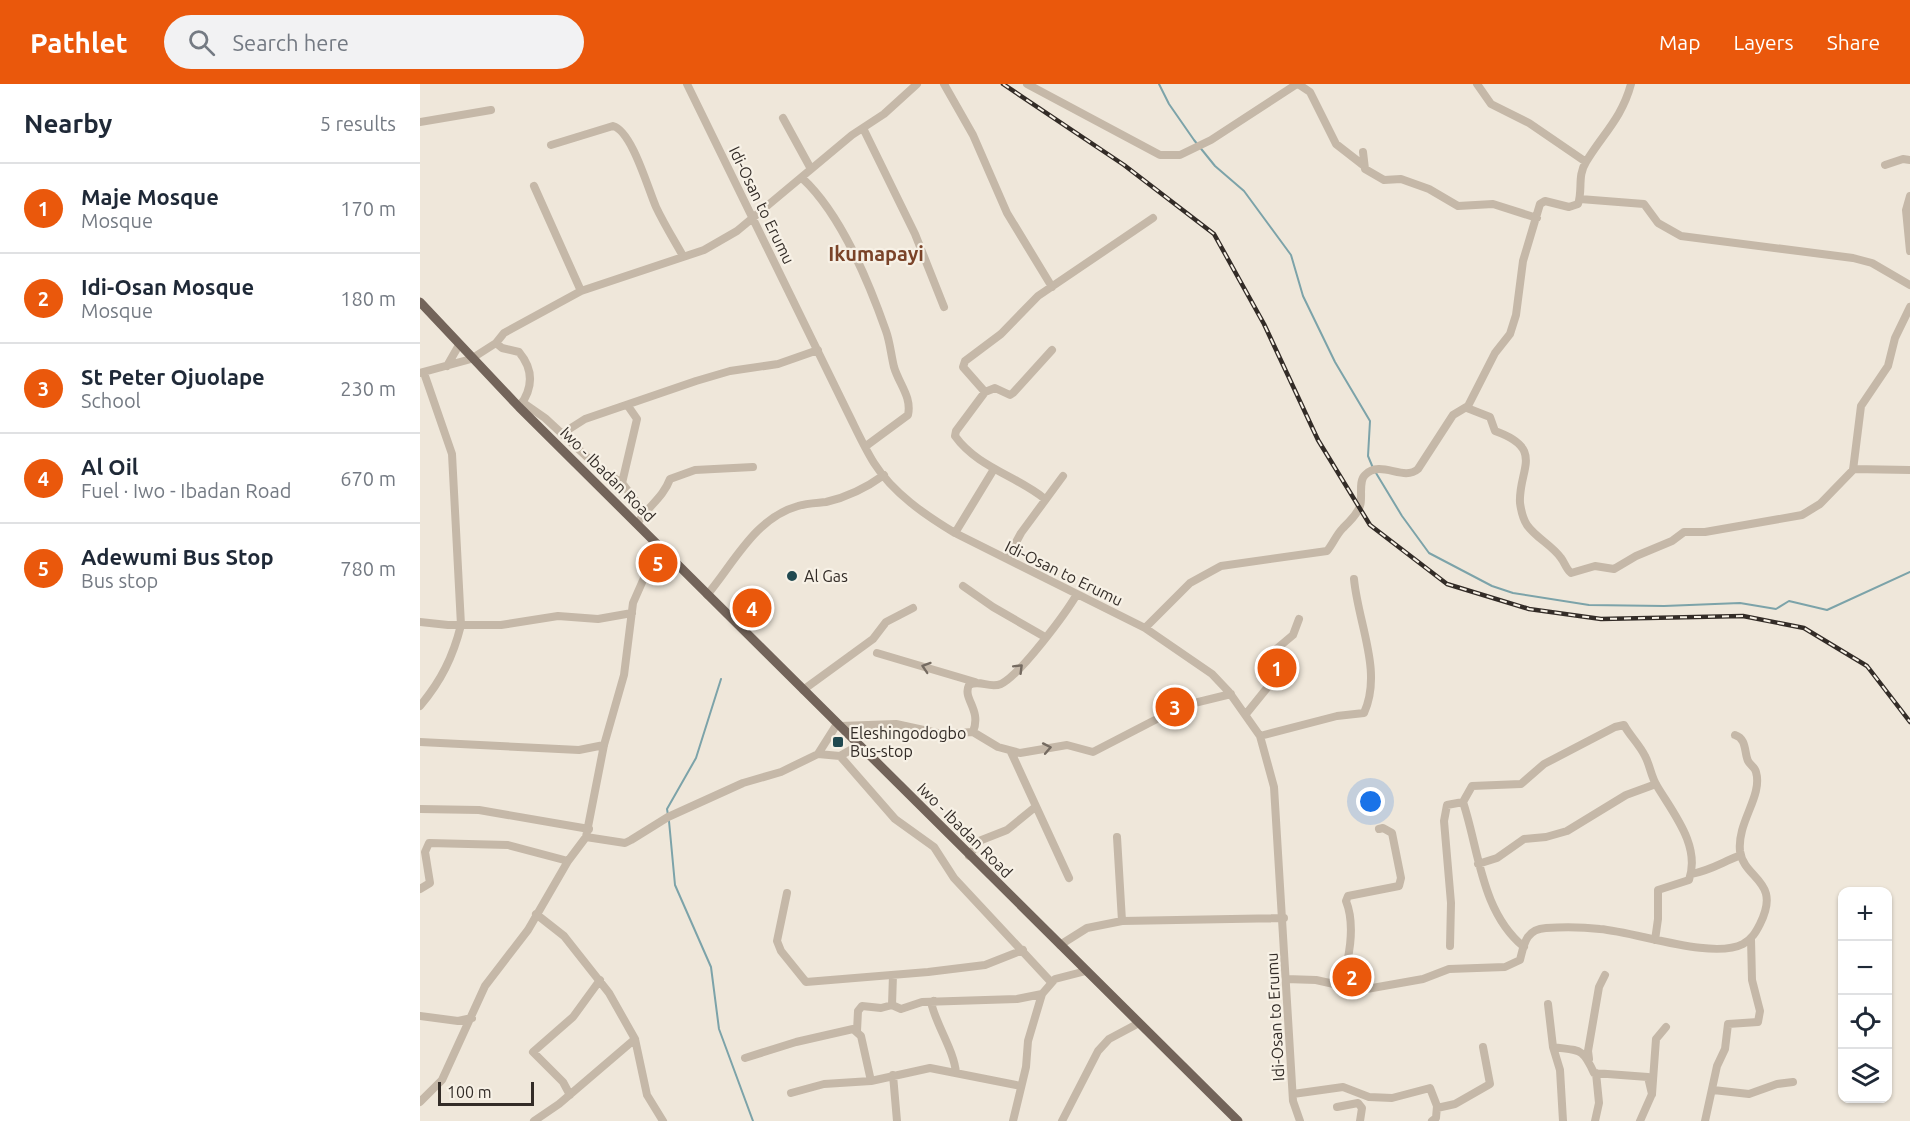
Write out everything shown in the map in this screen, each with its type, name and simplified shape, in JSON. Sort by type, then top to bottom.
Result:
[{"type":"main road","name":"Iwo - Ibadan Road","points":[[420,302],[471,359],[520,405],[707,595],[1238,1121]]},
{"type":"street","name":"Idi-Osan to Erumu","points":[[687,84],[866,446],[884,475],[902,495],[955,533],[1145,628],[1212,674],[1232,694],[1260,736],[1274,787],[1284,918],[1293,1094],[1300,1121]]},
{"type":"street","points":[[420,706],[442,676],[461,625],[452,454],[422,373],[471,359],[496,343],[504,333],[581,291],[704,250],[720,242],[863,128],[884,114],[916,84]]},
{"type":"street","points":[[944,84],[973,135],[1007,213],[1052,287]]},
{"type":"street","points":[[1027,84],[1160,155],[1180,155],[1211,141],[1298,84],[1310,92],[1336,144],[1370,173],[1384,180],[1407,181],[1439,193],[1450,203],[1458,206],[1493,204],[1537,218]]},
{"type":"street","points":[[1477,84],[1491,104],[1529,123],[1586,162]]},
{"type":"street","points":[[1145,628],[1190,584],[1213,570],[1261,559],[1327,551],[1343,527],[1355,518],[1362,501],[1362,478],[1365,474],[1387,468],[1409,473],[1415,471],[1453,415],[1467,408],[1495,353],[1510,334],[1524,261],[1542,202],[1551,201],[1575,207],[1580,199],[1579,182],[1586,162],[1612,129],[1630,84]]},
{"type":"street","points":[[420,122],[491,110]]},
{"type":"street","points":[[783,118],[811,170]]},
{"type":"street","points":[[550,145],[606,128],[618,128],[633,148],[656,207],[683,256]]},
{"type":"street","points":[[863,128],[915,234],[944,307]]},
{"type":"street","points":[[1363,153],[1363,165]]},
{"type":"street","points":[[1885,165],[1903,159],[1910,160]]},
{"type":"street","points":[[802,178],[828,205],[855,254],[887,332],[895,368],[909,401],[908,415],[866,446]]},
{"type":"street","points":[[534,186],[581,291]]},
{"type":"street","points":[[1910,196],[1906,210],[1910,251]]},
{"type":"street","points":[[1580,199],[1644,204],[1658,223],[1681,236],[1853,258],[1872,263],[1910,285]]},
{"type":"street","points":[[985,392],[967,374],[962,365],[1000,334],[1030,303],[1153,218]]},
{"type":"street","points":[[1467,408],[1490,417],[1495,431],[1506,434],[1520,447],[1528,463],[1520,501],[1522,515],[1527,525],[1561,557],[1571,573],[1594,566],[1614,568],[1635,556],[1672,542],[1684,532],[1705,532],[1802,515],[1820,504],[1853,469],[1861,406],[1888,366],[1895,338],[1910,307]]},
{"type":"street","points":[[496,343],[502,348],[519,352],[530,371],[532,380],[520,405],[563,433],[599,468],[622,483],[644,512]]},
{"type":"street","points":[[447,366],[459,345]]},
{"type":"street","points":[[563,433],[585,419],[696,381],[730,371],[777,364],[818,350]]},
{"type":"street","points":[[1045,499],[1029,486],[994,469],[955,436],[956,431],[985,392],[995,388],[1010,395],[1052,350]]},
{"type":"street","points":[[622,483],[637,419],[628,406]]},
{"type":"street","points":[[637,524],[644,512],[664,495],[670,479],[695,470],[753,467]]},
{"type":"street","points":[[955,533],[994,469]]},
{"type":"street","points":[[1853,469],[1910,470]]},
{"type":"street","points":[[707,595],[749,538],[765,525],[798,506],[843,498],[870,485],[884,475]]},
{"type":"street","points":[[1007,559],[1012,547],[1063,476]]},
{"type":"street","points":[[420,1102],[442,1080],[485,986],[518,945],[587,833],[604,745],[624,675],[632,613],[640,584],[664,552]]},
{"type":"street","points":[[1260,736],[1337,716],[1364,713],[1371,698],[1371,675],[1354,579]]},
{"type":"street","points":[[963,586],[993,607],[1045,637]]},
{"type":"street","points":[[876,653],[975,682],[992,686],[1001,684],[1029,657],[1062,618],[1077,594]]},
{"type":"street","points":[[803,690],[873,639],[886,622],[912,608]]},
{"type":"street","points":[[420,621],[461,625],[501,625],[558,616],[598,619],[632,613]]},
{"type":"street","points":[[1246,714],[1271,683],[1274,651],[1293,635],[1299,619]]},
{"type":"street","points":[[973,732],[976,714],[966,691],[969,685],[975,682]]},
{"type":"street","points":[[420,810],[479,810],[625,843],[668,817],[743,783],[781,772],[818,754],[839,725],[896,724],[942,734],[973,732],[1011,752],[1020,753],[1067,745],[1094,752],[1182,706],[1232,694]]},
{"type":"street","points":[[1524,947],[1504,923],[1481,878],[1463,802],[1472,786],[1521,784],[1544,764],[1622,724],[1634,737],[1645,756],[1656,784],[1672,807],[1693,859],[1689,880],[1658,890],[1655,940]]},
{"type":"street","points":[[1705,1121],[1717,1066],[1725,1049],[1728,1024],[1758,1022],[1760,1011],[1752,980],[1747,944],[1767,909],[1766,898],[1763,883],[1741,855],[1741,825],[1755,796],[1757,776],[1747,759],[1744,742],[1735,735]]},
{"type":"street","points":[[420,742],[579,750],[604,745]]},
{"type":"street","points":[[818,754],[840,756],[859,745]]},
{"type":"street","points":[[1011,752],[1034,808],[1069,878]]},
{"type":"street","points":[[840,756],[895,819],[934,847],[954,878],[1051,982]]},
{"type":"street","points":[[1478,864],[1497,858],[1524,839],[1546,837],[1568,831],[1626,795],[1656,784]]},
{"type":"street","points":[[1450,946],[1451,903],[1444,821],[1447,805],[1463,802]]},
{"type":"street","points":[[969,856],[979,841],[1006,830],[1034,808]]},
{"type":"street","points":[[1340,986],[1347,964],[1350,930],[1350,911],[1346,901],[1348,896],[1399,886],[1401,878],[1392,833],[1383,828],[1379,829]]},
{"type":"street","points":[[1118,837],[1122,921]]},
{"type":"street","points":[[420,889],[430,884],[425,852],[429,843],[508,845],[568,861]]},
{"type":"street","points":[[1691,874],[1712,870],[1724,861],[1741,855]]},
{"type":"street","points":[[787,893],[777,941],[781,951],[803,980],[893,975],[985,965],[1023,950]]},
{"type":"street","points":[[536,914],[564,936],[600,980],[635,1039],[647,1095],[663,1121]]},
{"type":"street","points":[[1060,945],[1087,928],[1122,921],[1284,918]]},
{"type":"street","points":[[1286,979],[1316,980],[1361,990],[1423,979],[1449,969],[1511,966],[1520,960],[1532,931],[1546,927],[1600,928],[1723,951],[1747,944]]},
{"type":"street","points":[[1013,1121],[1022,1086],[1028,1041],[1042,994],[1051,982],[1086,971]]},
{"type":"street","points":[[892,1005],[895,1001],[893,975]]},
{"type":"street","points":[[1595,1121],[1599,1103],[1596,1073],[1588,1054],[1599,987],[1605,975]]},
{"type":"street","points":[[570,1095],[563,1082],[533,1052],[573,1017],[600,980]]},
{"type":"street","points":[[857,1031],[859,1007],[881,1008],[892,1005],[901,1009],[934,1001],[1017,999],[1042,994]]},
{"type":"street","points":[[934,1001],[932,1006],[936,1020],[952,1054],[956,1073]]},
{"type":"street","points":[[1548,1004],[1553,1047],[1560,1070],[1563,1121]]},
{"type":"street","points":[[420,1016],[458,1021],[472,1018]]},
{"type":"street","points":[[1062,1121],[1098,1051],[1109,1039],[1139,1023]]},
{"type":"street","points":[[1640,1121],[1652,1094],[1656,1039],[1666,1027]]},
{"type":"street","points":[[745,1058],[848,1029],[857,1031],[861,1036],[871,1081]]},
{"type":"street","points":[[534,1121],[570,1095],[635,1039]]},
{"type":"street","points":[[1437,1108],[1455,1104],[1490,1084],[1483,1047]]},
{"type":"street","points":[[1553,1047],[1574,1049],[1589,1059]]},
{"type":"street","points":[[791,1093],[824,1084],[871,1081],[930,1068],[1022,1086]]},
{"type":"street","points":[[1596,1073],[1648,1077],[1652,1094]]},
{"type":"street","points":[[893,1076],[897,1121]]},
{"type":"street","points":[[1713,1090],[1749,1094],[1777,1084],[1793,1082]]},
{"type":"street","points":[[1293,1094],[1342,1087],[1369,1097],[1392,1098],[1430,1088],[1437,1108],[1436,1118],[1432,1121]]},
{"type":"street","points":[[1337,1107],[1358,1103],[1362,1108],[1360,1121]]},
{"type":"waterway","points":[[1159,84],[1169,104],[1194,140],[1215,166],[1244,191],[1291,255],[1303,296],[1335,362],[1370,421],[1368,456],[1373,468]]},
{"type":"waterway","points":[[1376,473],[1402,516],[1429,553],[1492,586],[1513,593],[1589,605],[1664,606],[1740,603],[1776,609],[1789,601],[1827,610],[1910,572]]},
{"type":"waterway","points":[[668,815],[667,809],[696,758],[721,679]]},
{"type":"waterway","points":[[669,821],[675,885],[711,967],[719,1029],[753,1121]]},
{"type":"railway","points":[[1003,84],[1124,165],[1214,234],[1264,324],[1318,440],[1370,525],[1447,584],[1529,609],[1601,619],[1743,616],[1804,628],[1867,666],[1910,722]]},
{"type":"place","name":"Adewumi Bus Stop","points":[[658,563]]},
{"type":"place","name":"Al Gas","points":[[792,576]]},
{"type":"place","name":"Al Oil","points":[[752,608]]},
{"type":"place","name":"Maje Mosque","points":[[1277,668]]},
{"type":"place","name":"St Peter Ojuolape","points":[[1175,707]]},
{"type":"place","name":"Eleshingodogbo Bus-stop","points":[[838,742]]},
{"type":"place","name":"Idi-Osan Mosque","points":[[1352,977]]},
{"type":"district","name":"Ikumapayi","points":[[876,253]]}]
